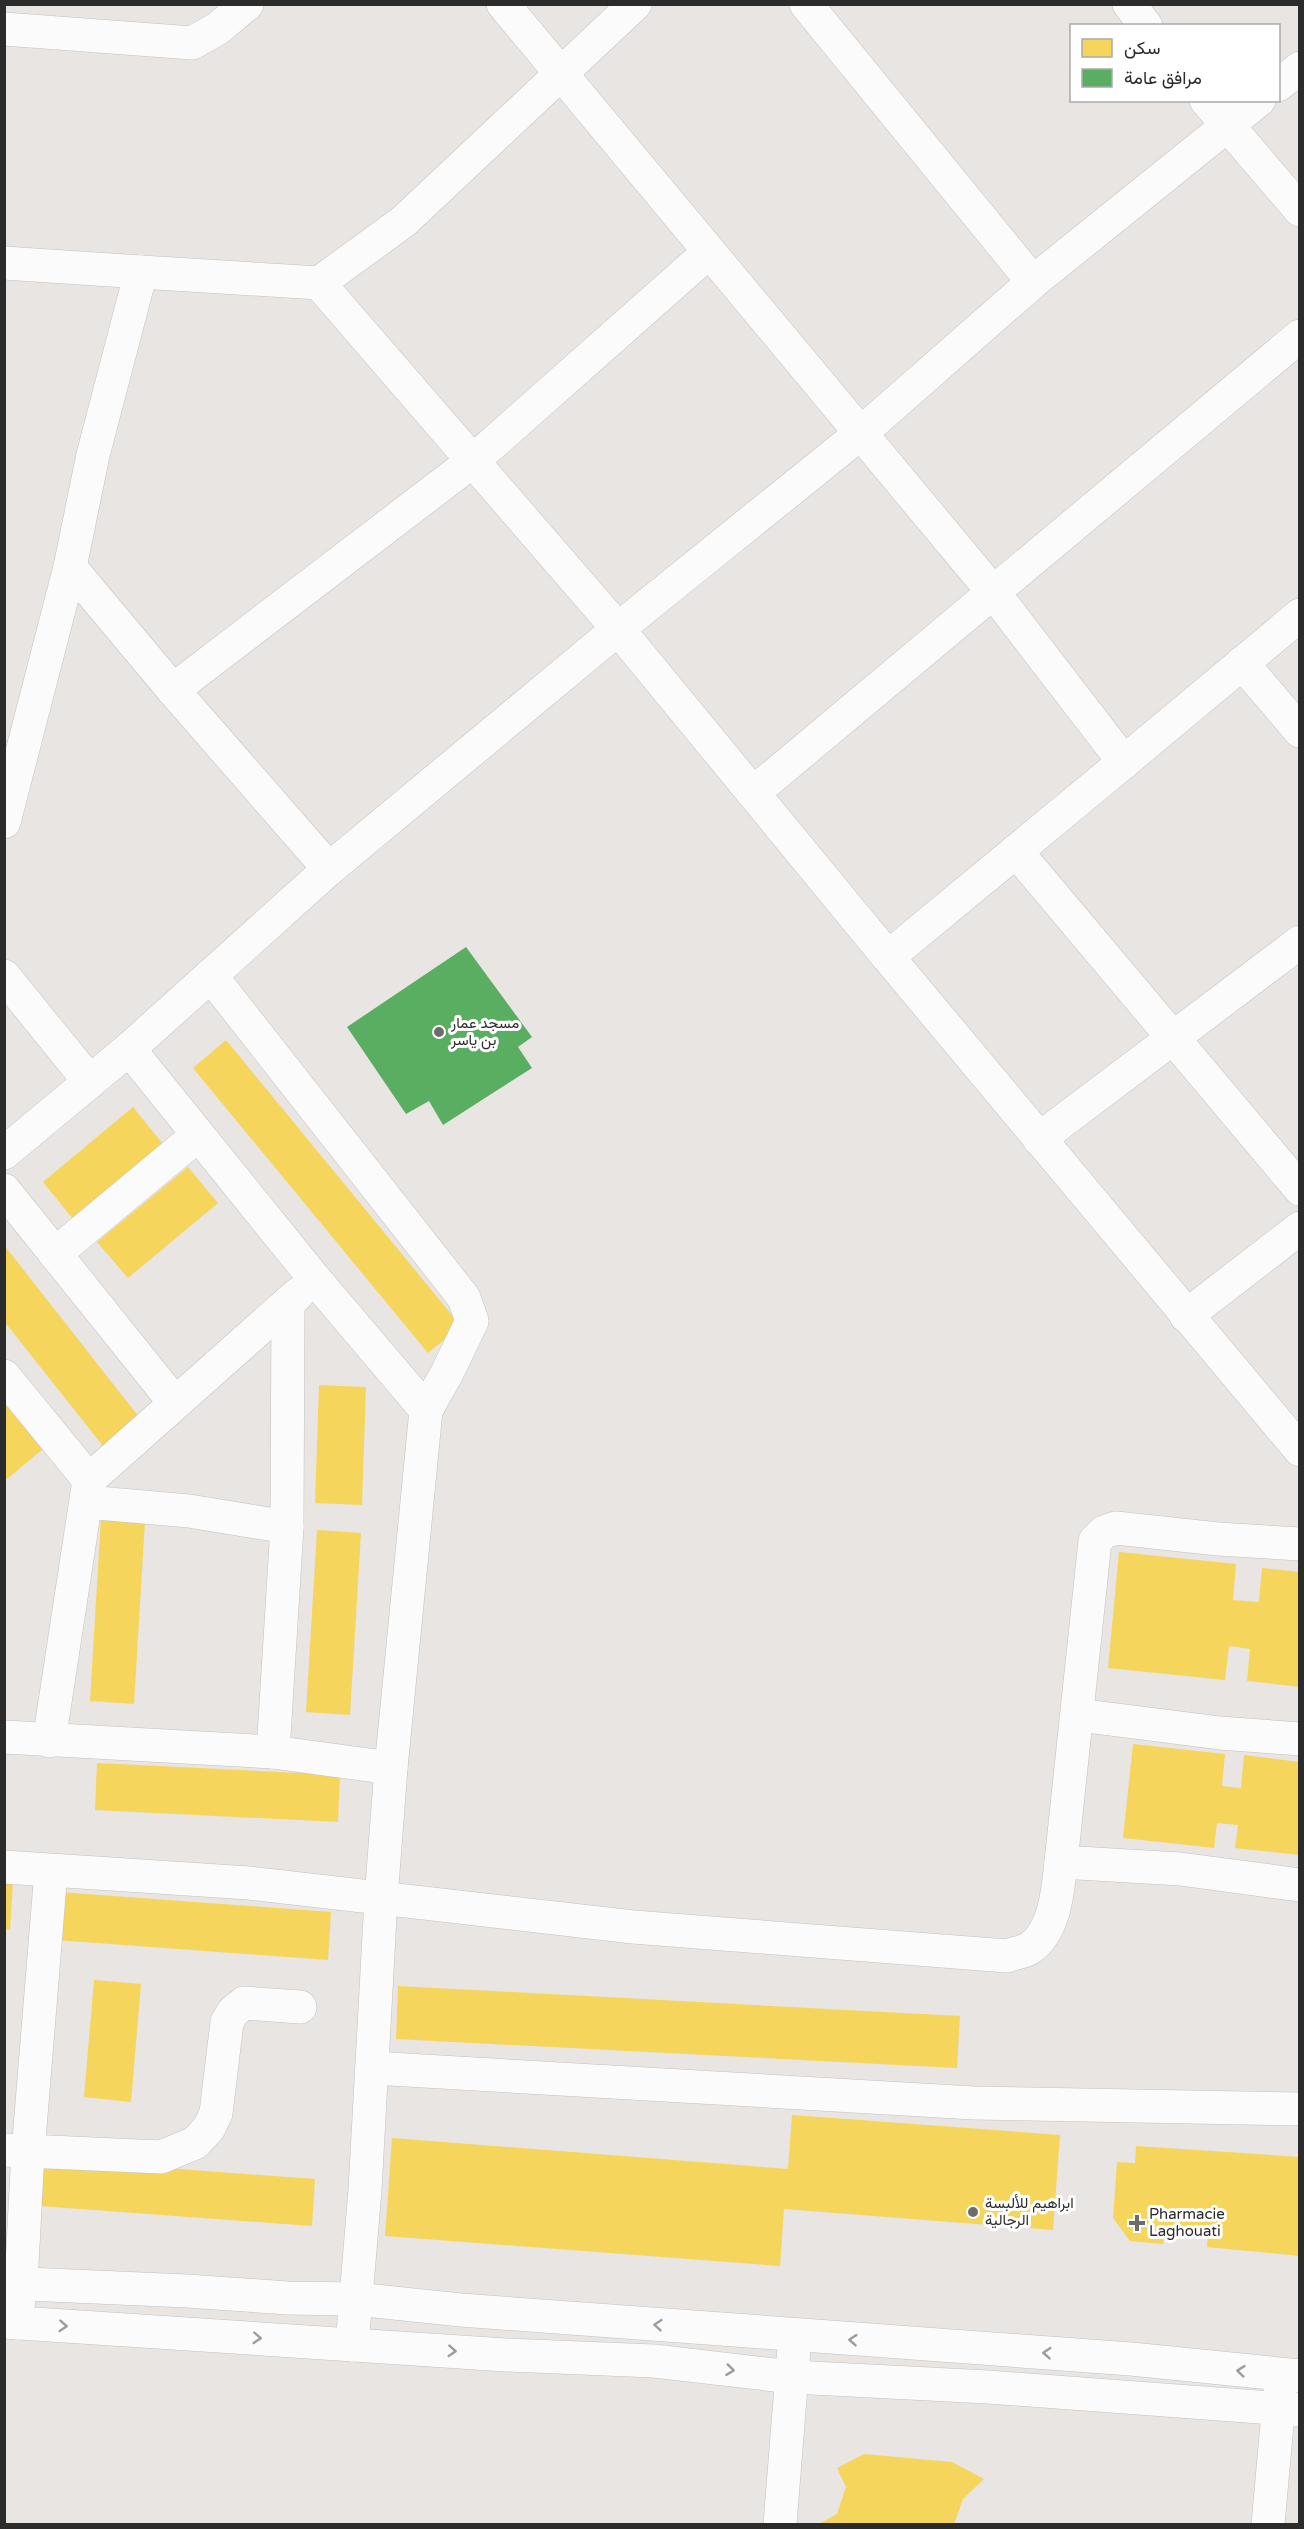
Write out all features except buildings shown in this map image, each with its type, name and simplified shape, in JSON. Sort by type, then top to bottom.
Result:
[{"type":"street","points":[[4,29],[192,43],[217,29],[247,4]]},
{"type":"street","points":[[503,4],[993,592],[1124,762]]},
{"type":"street","points":[[4,263],[319,284],[404,221],[635,4]]},
{"type":"street","points":[[806,4],[1033,282]]},
{"type":"street","points":[[1129,4],[1144,24]]},
{"type":"street","points":[[1280,83],[1299,68]]},
{"type":"street","points":[[1208,102],[1299,210]]},
{"type":"street","points":[[4,1153],[129,1049],[329,869],[861,433],[1033,282],[1257,102]]},
{"type":"street","points":[[173,690],[474,460],[710,252]]},
{"type":"street","points":[[4,822],[70,567],[93,455],[141,272]]},
{"type":"street","points":[[319,284],[474,460],[618,630],[1299,1450]]},
{"type":"street","points":[[753,793],[1299,336]]},
{"type":"street","points":[[70,567],[173,690],[329,869]]},
{"type":"street","points":[[888,957],[1299,615]]},
{"type":"street","points":[[1242,663],[1299,731]]},
{"type":"street","points":[[1016,851],[1299,1189]]},
{"type":"street","points":[[1039,1139],[1173,1038],[1296,953]]},
{"type":"street","points":[[4,976],[90,1082]]},
{"type":"street","points":[[211,976],[464,1298],[472,1321],[426,1410],[391,1768],[381,1899],[365,2190],[352,2344]]},
{"type":"street","points":[[129,1049],[314,1278],[426,1410]]},
{"type":"street","points":[[56,1254],[198,1135]]},
{"type":"street","points":[[4,1190],[175,1403]]},
{"type":"street","points":[[1186,1316],[1299,1228]]},
{"type":"street","points":[[49,1741],[87,1491],[175,1403],[314,1278]]},
{"type":"street","points":[[273,1752],[287,1527],[288,1303]]},
{"type":"street","points":[[4,1376],[87,1491],[287,1527]]},
{"type":"street","points":[[4,1867],[249,1883],[633,1927],[1007,1956],[1030,1948],[1045,1930],[1058,1893],[1095,1540],[1104,1532],[1116,1528],[1218,1539],[1299,1544]]},
{"type":"street","points":[[1078,1714],[1220,1733],[1299,1739]]},
{"type":"street","points":[[4,1737],[273,1752],[391,1768]]},
{"type":"street","points":[[1061,1862],[1180,1869],[1299,1885]]},
{"type":"street","points":[[51,1871],[16,2151],[10,2322],[506,2355],[654,2361],[792,2377],[988,2387],[1290,2409]]},
{"type":"street","points":[[16,2151],[161,2157],[195,2143],[209,2128],[216,2113],[227,2022],[233,2012],[244,2003],[300,2007]]},
{"type":"street","points":[[372,2068],[974,2103],[1299,2109]]},
{"type":"street","points":[[13,2283],[187,2290],[288,2298],[356,2298],[460,2310],[1131,2360],[1290,2375],[1290,2409],[1268,2524]]},
{"type":"street","points":[[780,2524],[795,2336]]},
{"type":"place","name":"مسجد عمار بن ياسر","points":[[439,1032]]},
{"type":"place","name":"ابراهيم للألبسة الرجالية","points":[[973,2212]]},
{"type":"place","name":"Pharmacie Laghouati","points":[[1137,2223]]}]
